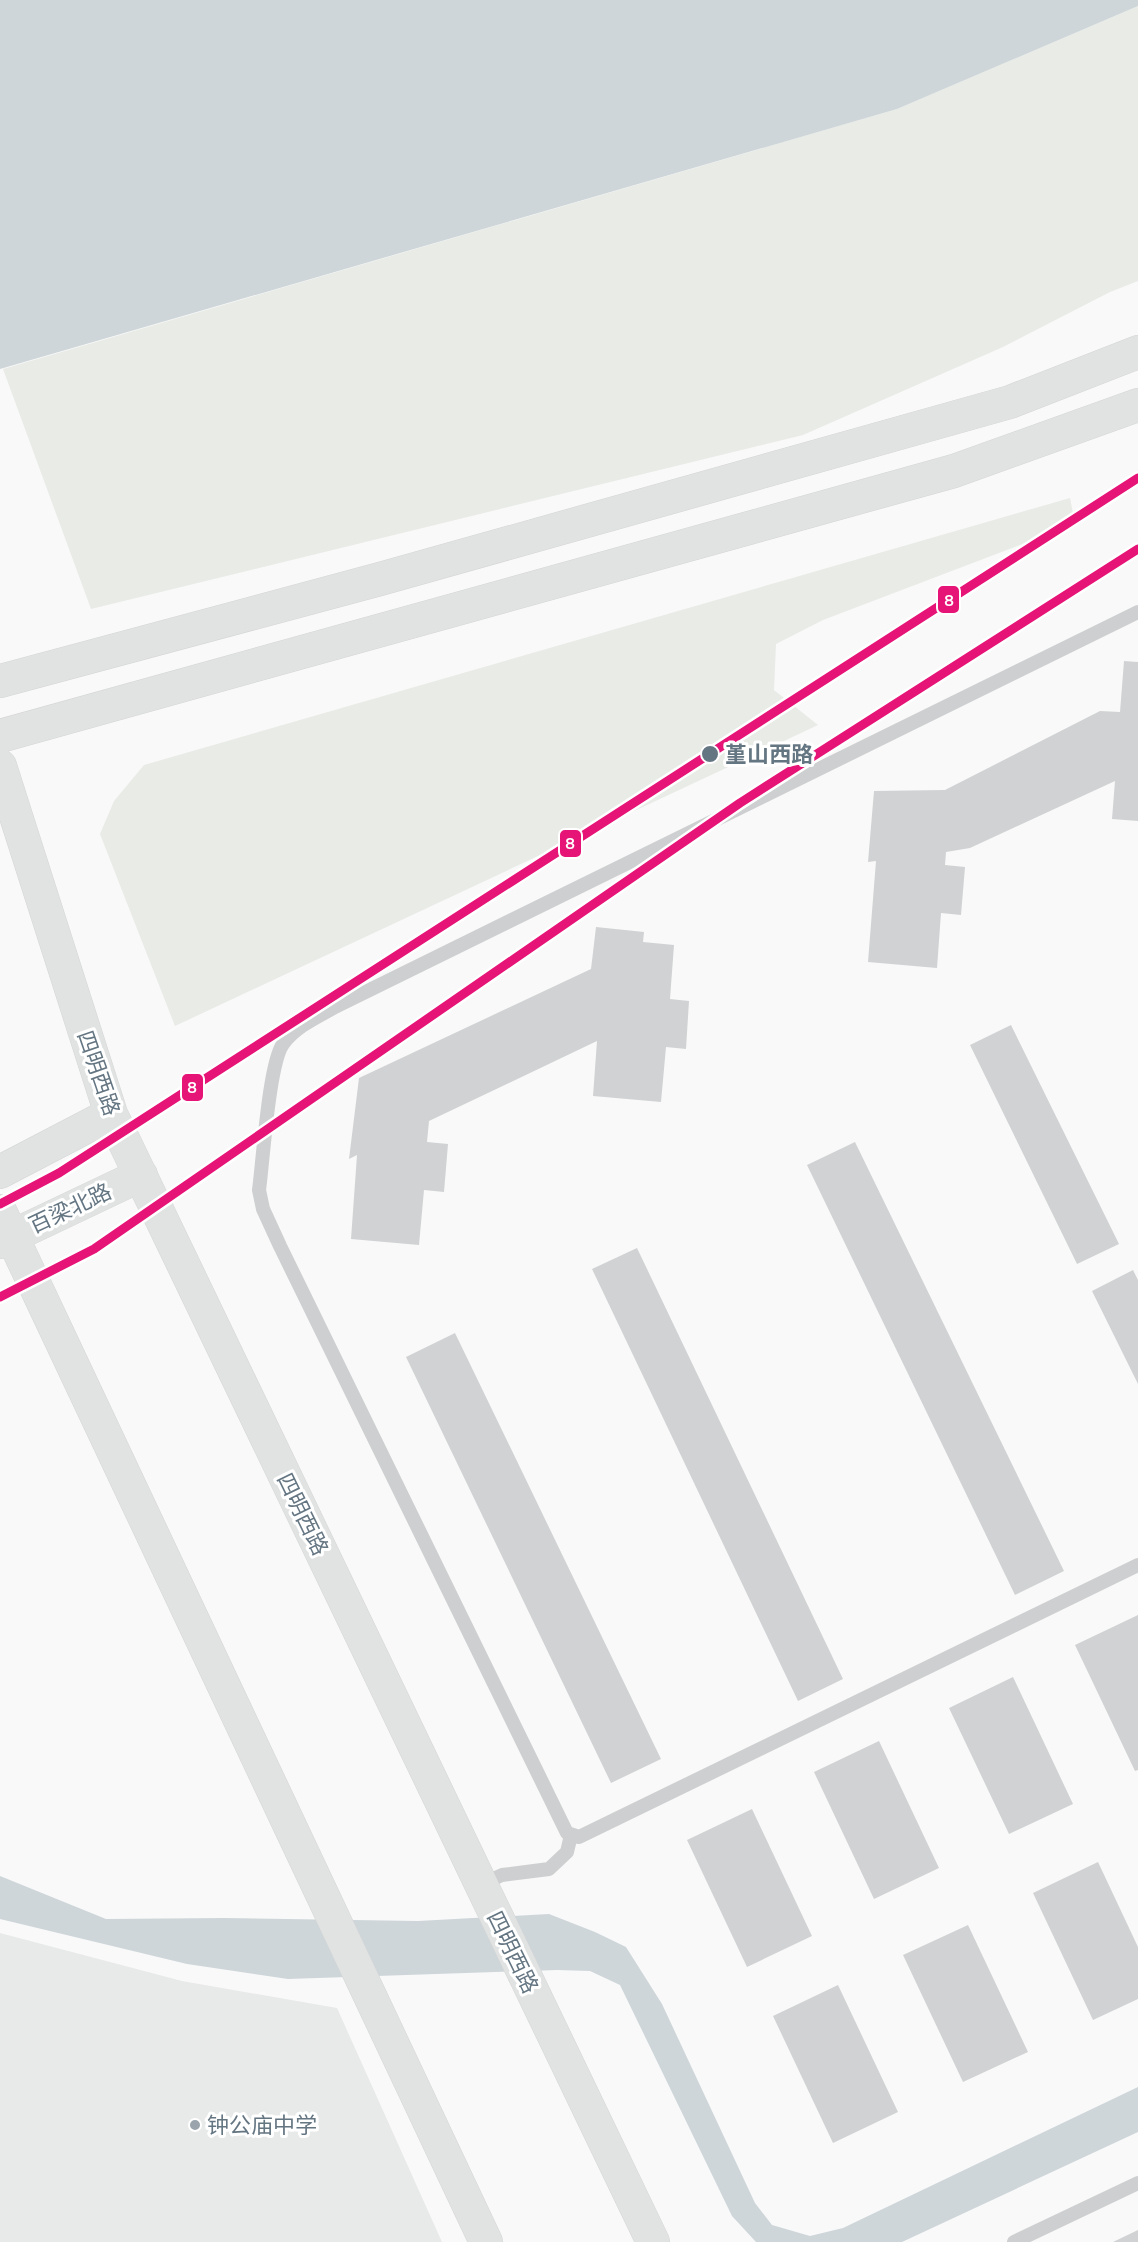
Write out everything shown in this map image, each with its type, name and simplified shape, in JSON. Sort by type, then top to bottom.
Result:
[{"type":"main road","points":[[0,681],[381,579],[1010,402],[1138,352]]},
{"type":"main road","points":[[0,736],[954,471],[1138,405]]},
{"type":"main road","name":"四明西路","points":[[0,766],[111,1114],[653,2242]]},
{"type":"main road","points":[[0,1172],[111,1114]]},
{"type":"main road","name":"百梁北路","points":[[4,1230],[141,1175]]},
{"type":"main road","points":[[4,1230],[326,1899],[486,2242]]},
{"type":"lane","points":[[1138,612],[334,1007],[301,1026],[282,1045],[274,1068],[259,1190],[263,1209],[562,1823],[567,1833],[571,1835],[579,1837],[1138,1565]]},
{"type":"lane","points":[[485,1895],[502,1875],[549,1869],[567,1852],[571,1835]]},
{"type":"lane","points":[[1014,2242],[1138,2183]]},
{"type":"shaded area","points":[[0,0],[1138,0],[1138,6],[897,109],[0,369]]},
{"type":"shaded area","points":[[1138,6],[1138,281],[1110,292],[1003,347],[803,435],[91,609],[3,369],[897,109]]},
{"type":"shaded area","points":[[1070,498],[1075,524],[823,620],[776,644],[774,690],[818,725],[175,1026],[100,834],[114,801],[144,765]]},
{"type":"shaded area","points":[[0,1876],[106,1919],[418,1921],[549,1914],[595,1932],[626,1947],[662,2004],[755,2203],[772,2225],[810,2236],[843,2228],[1138,2087],[1138,2132],[902,2242],[756,2242],[732,2216],[620,1985],[590,1971],[557,1970],[288,1979],[187,1964],[0,1919]]},
{"type":"shaded area","name":"钟公庙中学","points":[[0,1933],[182,1981],[337,2008],[442,2242],[0,2242]]},
{"type":"building","points":[[1124,661],[1138,662],[1138,821],[1112,819],[1115,781],[970,848],[946,852],[945,865],[965,867],[961,915],[941,913],[937,968],[868,962],[876,861],[868,862],[874,791],[945,790],[1100,711],[1120,712]]},
{"type":"building","points":[[596,927],[644,932],[643,942],[674,945],[670,999],[689,1001],[686,1049],[666,1047],[661,1102],[593,1096],[597,1041],[429,1121],[427,1142],[448,1144],[444,1192],[424,1190],[419,1245],[351,1239],[357,1155],[349,1159],[359,1078],[591,969]]},
{"type":"building","points":[[1011,1025],[1119,1244],[1077,1264],[970,1045]]},
{"type":"building","points":[[855,1142],[1064,1571],[1015,1595],[807,1165]]},
{"type":"building","points":[[637,1248],[843,1679],[798,1701],[592,1269]]},
{"type":"building","points":[[1133,1270],[1138,1280],[1138,1384],[1092,1291]]},
{"type":"building","points":[[455,1333],[661,1759],[611,1783],[406,1357]]},
{"type":"building","points":[[1138,1615],[1138,1770],[1135,1771],[1075,1645]]},
{"type":"building","points":[[1013,1677],[1073,1804],[1009,1834],[949,1708]]},
{"type":"building","points":[[879,1741],[939,1868],[874,1899],[814,1772]]},
{"type":"building","points":[[752,1809],[812,1936],[747,1967],[687,1840]]},
{"type":"building","points":[[1098,1862],[1138,1947],[1138,1999],[1093,2020],[1033,1893]]},
{"type":"building","points":[[968,1925],[1028,2052],[963,2082],[903,1955]]},
{"type":"building","points":[[838,1985],[898,2112],[833,2143],[773,2016]]},
{"type":"building","points":[[1138,2230],[1138,2242],[1113,2242]]},
{"type":"transit line","name":"8","points":[[0,1204],[59,1173],[1138,478]]},
{"type":"transit line","name":"8","points":[[0,1297],[94,1249],[740,803],[1138,549]]},
{"type":"place","name":"堇山西路","points":[[710,754]]},
{"type":"place","name":"钟公庙中学","points":[[195,2125]]}]
